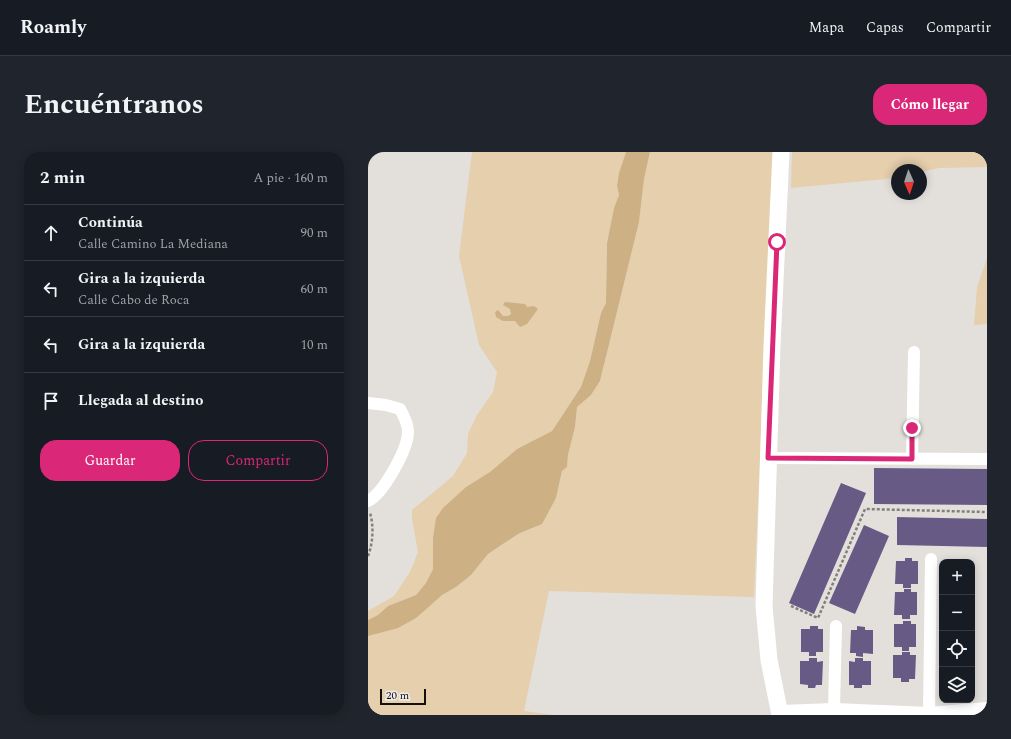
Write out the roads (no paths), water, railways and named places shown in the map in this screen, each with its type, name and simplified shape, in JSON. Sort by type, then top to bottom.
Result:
[{"type":"street","points":[[781,152],[768,458],[764,606],[769,660],[780,713],[834,709],[929,713],[987,708]]},
{"type":"street","points":[[912,459],[914,352]]},
{"type":"street","points":[[368,403],[386,405],[400,409],[406,420],[408,432],[406,445],[396,465],[379,491],[368,501]]},
{"type":"street","points":[[768,458],[987,459]]},
{"type":"street","points":[[929,713],[931,559]]},
{"type":"street","points":[[834,709],[836,626]]}]
